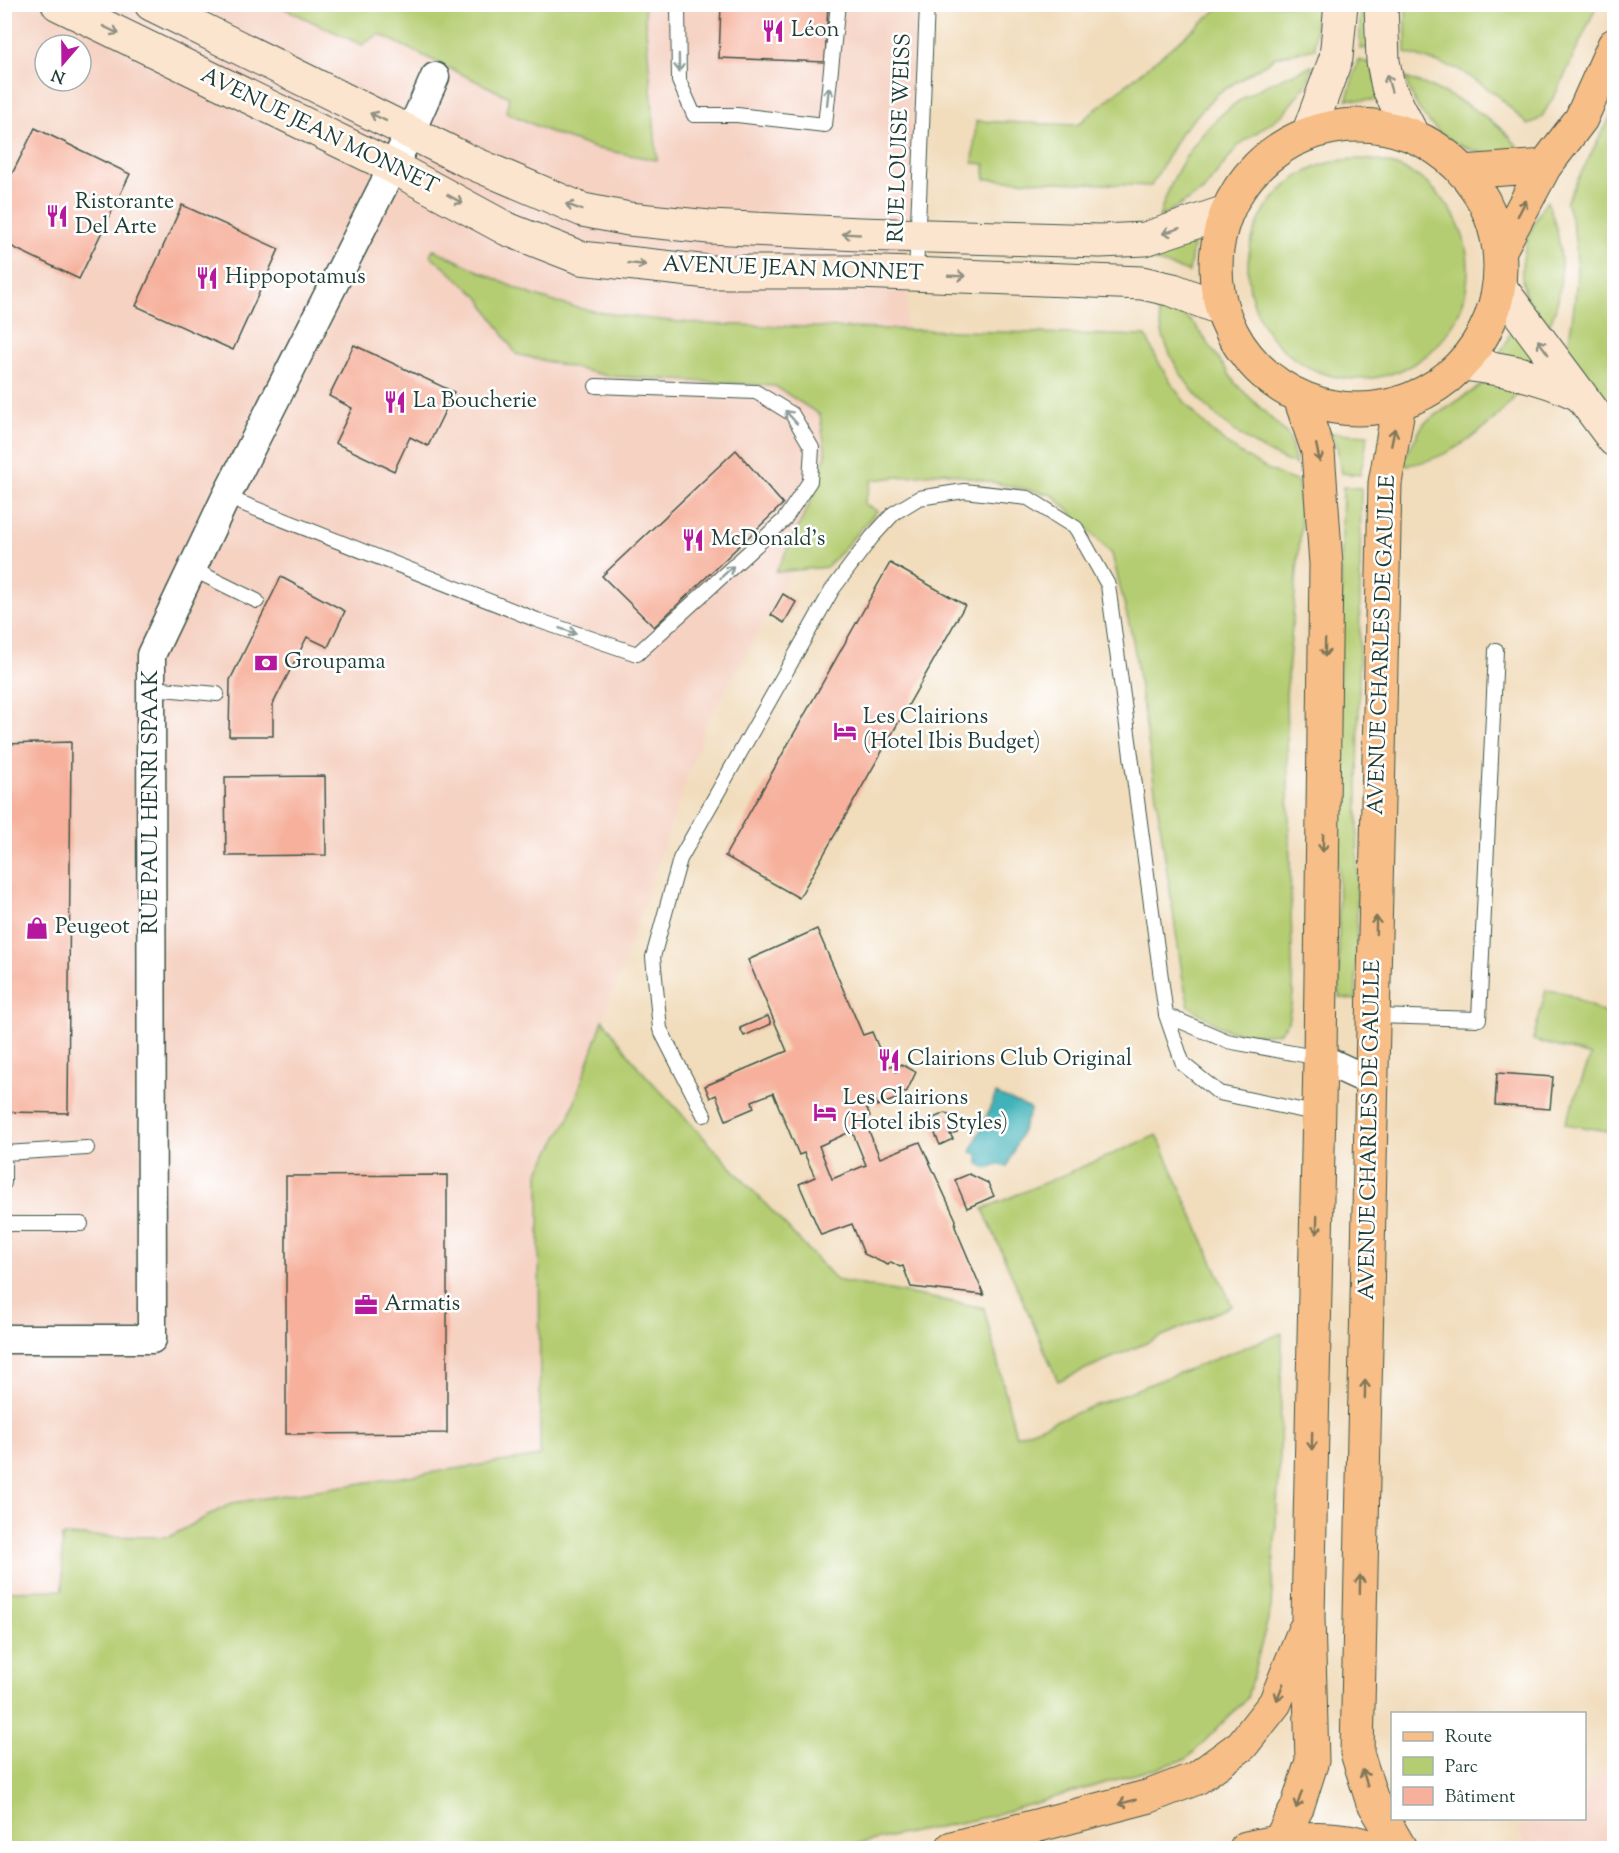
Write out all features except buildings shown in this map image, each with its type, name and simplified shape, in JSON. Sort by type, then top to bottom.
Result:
[{"type":"main road","points":[[1500,250],[1545,166],[1581,120],[1614,45]]},
{"type":"main road","points":[[1343,126],[1378,127],[1413,136],[1440,151],[1463,172],[1488,208],[1500,250],[1500,287],[1493,315],[1480,341],[1463,364],[1434,388],[1399,404],[1366,409],[1332,407],[1300,398],[1266,376],[1239,346],[1222,309],[1216,277],[1218,243],[1226,212],[1246,178],[1274,152],[1308,134],[1343,126]]},
{"type":"main road","points":[[1463,172],[1545,166]]},
{"type":"main road","points":[[1281,1840],[1297,1808],[1312,1761],[1308,1618],[1320,1058],[1326,564],[1318,451],[1300,398]]},
{"type":"main road","name":"AVENUE CHARLES DE GAULLE","points":[[1399,404],[1385,483],[1357,1753],[1372,1800],[1400,1848]]},
{"type":"main road","points":[[952,1848],[1150,1796],[1197,1778],[1242,1745],[1275,1703],[1308,1618]]},
{"type":"main road","points":[[1246,1848],[1281,1840],[1325,1839],[1373,1848]]},
{"type":"street","name":"AVENUE JEAN MONNET","points":[[58,4],[393,167],[507,229],[581,258],[709,272],[916,274],[1142,283],[1173,291],[1222,309]]},
{"type":"street","name":"AVENUE JEAN MONNET","points":[[151,4],[530,190],[583,210],[629,219],[709,227],[1100,241],[1145,239],[1226,212]]},
{"type":"street","points":[[1308,134],[1336,58],[1341,4]]},
{"type":"street","points":[[1381,4],[1383,61],[1388,87],[1413,136]]},
{"type":"street","name":"RUE PAUL HENRI SPAAK","points":[[4,1339],[152,1339],[151,655],[226,497],[410,133],[435,77]]},
{"type":"street","points":[[1500,287],[1614,441]]},
{"type":"street","points":[[1463,364],[1507,369],[1545,378],[1577,394]]},
{"type":"street","points":[[1320,1058],[1372,1082]]},
{"type":"lane","points":[[678,4],[679,81],[694,115],[737,116],[825,125],[838,4]]},
{"type":"lane","name":"RUE LOUISE WEISS","points":[[916,274],[927,4]]},
{"type":"lane","points":[[226,497],[513,609],[637,654],[784,520],[810,481],[812,448],[792,414],[756,392],[596,386]]},
{"type":"lane","points":[[704,1115],[660,1029],[653,957],[680,859],[832,590],[894,513],[920,498],[964,490],[1028,498],[1076,528],[1108,585],[1166,1015],[1183,1064],[1219,1093],[1319,1114]]},
{"type":"lane","points":[[192,569],[257,601]]},
{"type":"lane","points":[[1374,1016],[1479,1019],[1496,650]]},
{"type":"lane","points":[[152,688],[217,694]]},
{"type":"lane","points":[[1166,1015],[1227,1041],[1320,1058]]},
{"type":"lane","points":[[4,1183],[5,1153],[87,1148]]},
{"type":"lane","points":[[4,1224],[81,1224]]},
{"type":"shaded area","points":[[4,5],[922,5],[904,367],[705,728],[568,1120],[539,1171],[540,1456],[232,1503],[169,1537],[62,1536],[63,1590],[4,1591]]},
{"type":"shaded area","points":[[1614,1765],[1614,1848],[1528,1848],[1518,1829],[1533,1820],[1586,1820],[1586,1784]]},
{"type":"green space","points":[[1406,4],[1597,5],[1559,88],[1541,118],[1528,125],[1497,95],[1458,69],[1406,53]]},
{"type":"green space","points":[[277,5],[644,5],[657,160],[594,148],[552,133],[506,112],[509,97],[379,34],[362,45]]},
{"type":"green space","points":[[1223,5],[1316,5],[1315,48],[1276,57],[1217,94],[1182,131],[1151,186],[985,179],[985,164],[973,163],[976,121],[1077,125]]},
{"type":"green space","points":[[1360,5],[1369,5],[1369,48],[1360,49]]},
{"type":"green space","points":[[1358,60],[1370,63],[1383,101],[1347,99]]},
{"type":"green space","points":[[1312,66],[1308,82],[1283,114],[1239,145],[1203,191],[1159,218],[1184,159],[1210,126],[1226,111],[1261,88]]},
{"type":"green space","points":[[1405,78],[1452,97],[1484,116],[1511,138],[1520,150],[1490,154],[1475,151],[1447,138],[1425,117],[1414,101]]},
{"type":"green space","points":[[1614,110],[1614,168],[1607,183],[1614,334],[1614,409],[1567,350],[1577,276],[1577,257],[1572,220],[1566,202]]},
{"type":"green space","points":[[1358,159],[1379,161],[1410,172],[1436,191],[1455,217],[1466,248],[1468,269],[1466,290],[1455,321],[1436,347],[1410,366],[1379,377],[1358,379],[1337,377],[1306,366],[1280,347],[1261,321],[1250,290],[1248,269],[1250,248],[1261,217],[1280,191],[1306,172],[1337,161]]},
{"type":"green space","points":[[1547,201],[1557,232],[1561,264],[1559,296],[1549,326],[1531,306],[1522,280],[1524,251],[1528,237]]},
{"type":"green space","points":[[1194,238],[1189,272],[1151,260],[1152,250]]},
{"type":"green space","points":[[433,249],[525,292],[567,305],[634,317],[701,324],[1146,336],[1172,385],[1206,426],[1247,458],[1298,482],[1301,526],[1286,695],[1293,995],[1288,1022],[1279,1033],[1251,1034],[1230,1031],[1189,1006],[1183,980],[1133,640],[1112,554],[1053,495],[944,472],[872,480],[864,504],[877,511],[827,567],[776,572],[808,507],[826,455],[820,415],[775,386],[608,376],[516,354],[479,297],[430,255]]},
{"type":"green space","points":[[1156,301],[1180,312],[1196,326],[1236,384],[1289,436],[1296,465],[1255,445],[1236,432],[1201,400],[1174,363],[1163,337]]},
{"type":"green space","points":[[1515,321],[1538,363],[1498,355]]},
{"type":"green space","points":[[1502,381],[1523,386],[1485,427],[1454,449],[1437,457],[1400,466],[1424,423],[1483,384]]},
{"type":"green space","points":[[1329,433],[1368,435],[1360,475],[1341,473],[1337,447]]},
{"type":"green space","points":[[1343,487],[1361,488],[1356,1000],[1339,997],[1338,747]]},
{"type":"green space","points":[[1546,990],[1565,993],[1614,1018],[1614,1132],[1565,1124],[1591,1056],[1533,1040]]},
{"type":"green space","points":[[603,1020],[639,1068],[836,1280],[984,1308],[1016,1436],[1282,1333],[1280,1454],[1271,1608],[1247,1698],[1187,1759],[987,1817],[836,1848],[5,1848],[5,1591],[63,1590],[62,1536],[169,1537],[232,1503],[540,1456],[539,1171],[569,1118]]},
{"type":"green space","points":[[1157,1135],[1232,1306],[1058,1381],[983,1209]]},
{"type":"water","points":[[996,1094],[1031,1109],[1007,1167],[998,1164],[986,1169],[979,1163],[978,1154],[971,1152]]},
{"type":"place","name":"Léon","points":[[773,31]]},
{"type":"place","name":"Ristorante Del Arte","points":[[57,216]]},
{"type":"place","name":"Hippopotamus","points":[[207,278]]},
{"type":"place","name":"La Boucherie","points":[[395,402]]},
{"type":"place","name":"McDonald's","points":[[693,540]]},
{"type":"place","name":"Groupama","points":[[266,663]]},
{"type":"place","name":"Les Clairions (Hotel Ibis Budget)","points":[[845,731]]},
{"type":"place","name":"Peugeot","points":[[37,928]]},
{"type":"place","name":"Clairions Club Original","points":[[889,1060]]},
{"type":"place","name":"Les Clairions (Hotel ibis Styles)","points":[[825,1112]]},
{"type":"place","name":"Armatis","points":[[366,1305]]}]
